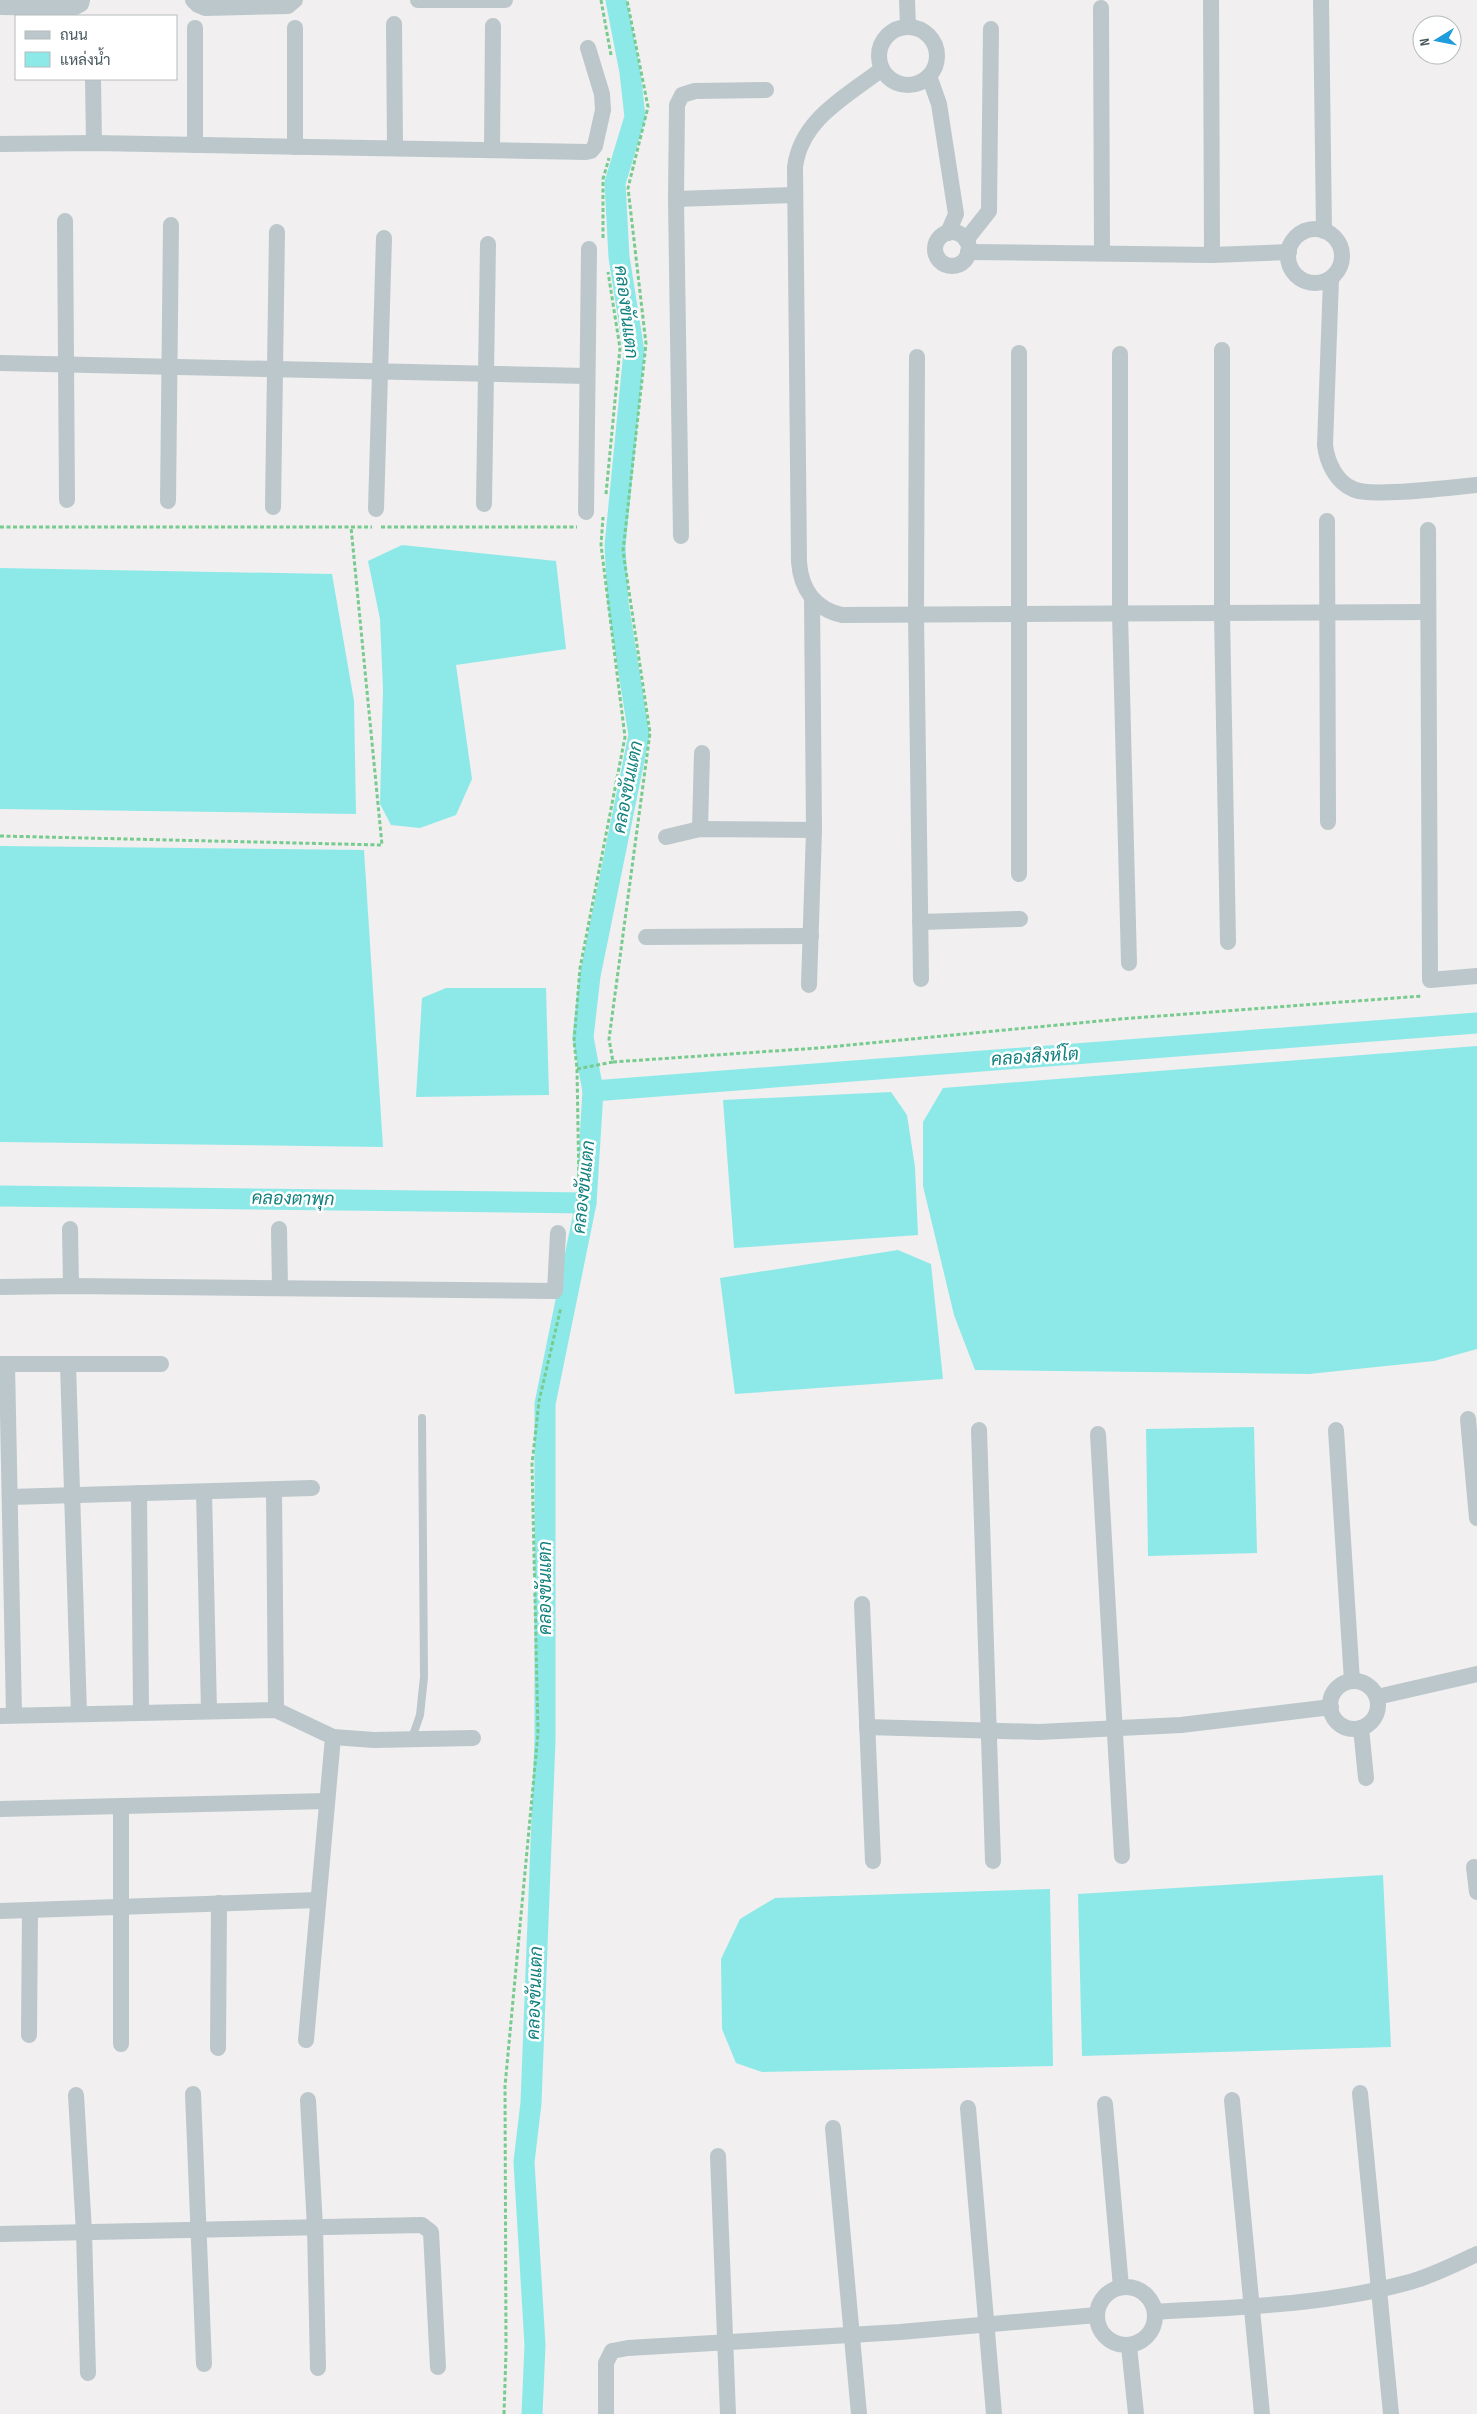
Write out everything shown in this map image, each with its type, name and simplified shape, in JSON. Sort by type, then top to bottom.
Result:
[{"type":"street","points":[[0,7],[73,8],[81,4],[82,0]]},
{"type":"street","points":[[192,0],[198,6],[206,8],[288,6],[295,0]]},
{"type":"street","points":[[418,0],[505,0]]},
{"type":"street","points":[[908,0],[908,26]]},
{"type":"street","points":[[1210,0],[1212,255]]},
{"type":"street","points":[[1321,0],[1324,231]]},
{"type":"street","points":[[1101,8],[1102,253]]},
{"type":"street","points":[[394,24],[395,148]]},
{"type":"street","points":[[492,150],[493,26]]},
{"type":"street","points":[[908,26],[918,28],[927,33],[934,41],[937,60],[930,76],[913,85],[904,85],[896,82],[882,70],[879,50],[883,41],[894,30],[908,26]]},
{"type":"street","points":[[195,145],[196,28]]},
{"type":"street","points":[[295,28],[296,147]]},
{"type":"street","points":[[967,246],[961,235],[948,233],[942,236],[936,246],[938,259],[949,266],[956,266],[966,258],[967,246],[989,211],[991,29]]},
{"type":"street","points":[[0,144],[94,143],[591,151],[595,146],[603,110],[602,94],[588,48]]},
{"type":"street","points":[[882,70],[819,117],[810,127],[797,152],[795,195],[799,562],[802,581],[812,599],[826,610],[842,614],[1428,612]]},
{"type":"street","points":[[930,76],[939,104],[956,214],[948,233]]},
{"type":"street","points":[[93,80],[94,143]]},
{"type":"street","points":[[681,536],[676,199],[678,105],[682,95],[695,90],[766,90]]},
{"type":"street","points":[[676,199],[795,195]]},
{"type":"street","points":[[65,221],[67,500]]},
{"type":"street","points":[[168,501],[171,225]]},
{"type":"street","points":[[1312,229],[1324,231],[1337,239],[1343,257],[1341,266],[1330,279],[1314,284],[1298,277],[1289,263],[1289,252],[1290,245],[1296,237],[1312,229]]},
{"type":"street","points":[[273,507],[277,232]]},
{"type":"street","points":[[376,509],[384,238]]},
{"type":"street","points":[[484,504],[488,244]]},
{"type":"street","points":[[967,246],[1102,253],[1212,255],[1289,252]]},
{"type":"street","points":[[586,519],[587,376],[596,248]]},
{"type":"street","points":[[1330,279],[1324,445],[1326,457],[1340,480],[1354,490],[1374,493],[1477,486]]},
{"type":"street","points":[[1222,350],[1222,613],[1228,942]]},
{"type":"street","points":[[1018,353],[1019,874]]},
{"type":"street","points":[[1120,354],[1120,613],[1129,963]]},
{"type":"street","points":[[917,357],[916,614],[921,979]]},
{"type":"street","points":[[0,363],[587,376]]},
{"type":"street","points":[[1327,521],[1328,822]]},
{"type":"street","points":[[1428,530],[1430,980],[1477,976]]},
{"type":"street","points":[[809,985],[814,830],[812,599]]},
{"type":"street","points":[[700,829],[702,753]]},
{"type":"street","points":[[666,837],[700,829],[814,830]]},
{"type":"street","points":[[920,922],[1020,919]]},
{"type":"street","points":[[646,937],[811,936]]},
{"type":"street","points":[[70,1229],[71,1286]]},
{"type":"street","points":[[279,1229],[280,1288]]},
{"type":"street","points":[[0,1288],[71,1286],[556,1291],[558,1233]]},
{"type":"street","points":[[161,1364],[3,1364],[10,1497],[5,1515],[7,1715],[276,1710],[333,1737],[374,1740],[473,1738]]},
{"type":"street","points":[[68,1364],[79,1714]]},
{"type":"street","points":[[1468,1419],[1477,1518]]},
{"type":"street","points":[[979,1430],[993,1861]]},
{"type":"street","points":[[1336,1430],[1352,1681]]},
{"type":"street","points":[[1098,1434],[1122,1856]]},
{"type":"street","points":[[10,1497],[312,1488]]},
{"type":"street","points":[[274,1490],[276,1710]]},
{"type":"street","points":[[204,1492],[209,1711]]},
{"type":"street","points":[[139,1493],[141,1712]]},
{"type":"street","points":[[862,1604],[873,1862]]},
{"type":"street","points":[[1377,1697],[1477,1674]]},
{"type":"street","points":[[1352,1681],[1367,1685],[1377,1697],[1378,1705],[1373,1719],[1361,1728],[1346,1727],[1339,1723],[1334,1717],[1331,1706],[1333,1695],[1337,1688],[1352,1681]]},
{"type":"street","points":[[867,1727],[1039,1732],[1180,1725],[1331,1706]]},
{"type":"street","points":[[1361,1728],[1366,1778]]},
{"type":"street","points":[[306,2040],[333,1737]]},
{"type":"street","points":[[0,1809],[326,1800]]},
{"type":"street","points":[[121,1806],[121,2044]]},
{"type":"street","points":[[1474,1867],[1477,1892]]},
{"type":"street","points":[[0,1911],[318,1900]]},
{"type":"street","points":[[218,2048],[219,1903]]},
{"type":"street","points":[[29,2035],[30,1910]]},
{"type":"street","points":[[1360,2093],[1391,2414]]},
{"type":"street","points":[[193,2094],[204,2364]]},
{"type":"street","points":[[76,2096],[84,2232],[88,2373]]},
{"type":"street","points":[[308,2100],[315,2227],[318,2368]]},
{"type":"street","points":[[1232,2100],[1262,2414]]},
{"type":"street","points":[[1105,2104],[1121,2287]]},
{"type":"street","points":[[968,2108],[994,2414]]},
{"type":"street","points":[[834,2128],[859,2414]]},
{"type":"street","points":[[718,2156],[728,2414]]},
{"type":"street","points":[[0,2234],[422,2225],[431,2232],[438,2367]]},
{"type":"street","points":[[1155,2312],[1251,2306],[1346,2296],[1408,2283],[1477,2254]]},
{"type":"street","points":[[1121,2287],[1140,2290],[1152,2303],[1155,2312],[1155,2322],[1146,2338],[1129,2346],[1119,2345],[1110,2341],[1098,2325],[1097,2316],[1104,2297],[1112,2290],[1121,2287]]},
{"type":"street","points":[[606,2414],[606,2363],[612,2351],[628,2348],[852,2335],[1097,2316]]},
{"type":"street","points":[[1129,2346],[1136,2414]]},
{"type":"lane","points":[[412,1738],[420,1715],[424,1677],[422,1418]]},
{"type":"path","points":[[601,0],[611,58]]},
{"type":"path","points":[[612,1062],[609,1039],[650,733],[623,551],[646,344],[628,188],[648,107],[627,0]]},
{"type":"path","points":[[596,248],[601,229],[603,179],[611,152]]},
{"type":"path","points":[[606,496],[620,348],[607,266]]},
{"type":"path","points":[[576,1231],[579,1186],[577,1069],[574,1041],[580,968],[625,738],[601,545],[604,516]]},
{"type":"path","points":[[0,527],[351,527],[586,519]]},
{"type":"path","points":[[0,836],[382,845],[351,527]]},
{"type":"path","points":[[577,1069],[612,1062],[818,1048],[1120,1019],[1428,996]]},
{"type":"path","points":[[504,2414],[506,2352],[505,2086],[538,1733],[532,1464],[539,1401],[561,1305]]},
{"type":"water","points":[[402,545],[556,561],[566,649],[456,665],[472,779],[456,815],[420,828],[391,825],[380,804],[383,689],[380,619],[368,561]]},
{"type":"water","points":[[0,568],[332,574],[354,701],[356,814],[0,809]]},
{"type":"water","points":[[0,846],[364,850],[383,1147],[0,1142]]},
{"type":"water","points":[[446,988],[546,988],[549,1095],[416,1097],[422,998]]},
{"type":"water","points":[[1477,1046],[1477,1349],[1434,1361],[1309,1374],[975,1370],[954,1315],[923,1186],[923,1122],[943,1088]]},
{"type":"water","points":[[891,1092],[907,1115],[915,1167],[918,1235],[734,1248],[723,1100]]},
{"type":"water","points":[[898,1250],[931,1264],[943,1379],[735,1394],[720,1278]]},
{"type":"water","points":[[1254,1427],[1257,1553],[1148,1556],[1146,1429]]},
{"type":"water","points":[[1383,1875],[1391,2047],[1082,2056],[1078,1894]]},
{"type":"water","points":[[1050,1889],[1053,2066],[762,2072],[736,2063],[722,2029],[721,1959],[740,1919],[775,1898]]},
{"type":"waterway","name":"คลองตาพุก","points":[[532,2414],[535,2345],[524,2162],[531,2103],[545,1740],[545,1404],[586,1203],[593,1091],[583,1037],[590,976],[639,735],[618,603],[615,546],[634,352],[619,257],[615,183],[635,117],[630,72],[616,0]]},
{"type":"waterway","name":"คลองสิงห์โต","points":[[593,1091],[1477,1023]]},
{"type":"waterway","name":"คลองตาพุก","points":[[0,1196],[586,1203]]},
{"type":"water label","name":"คลองขันแตก","points":[[626,312]]},
{"type":"water label","name":"คลองขันแตก","points":[[628,787]]},
{"type":"water label","name":"คลองขันแตก","points":[[584,1187]]},
{"type":"water label","name":"คลองขันแตก","points":[[545,1588]]},
{"type":"water label","name":"คลองขันแตก","points":[[535,1993]]}]
